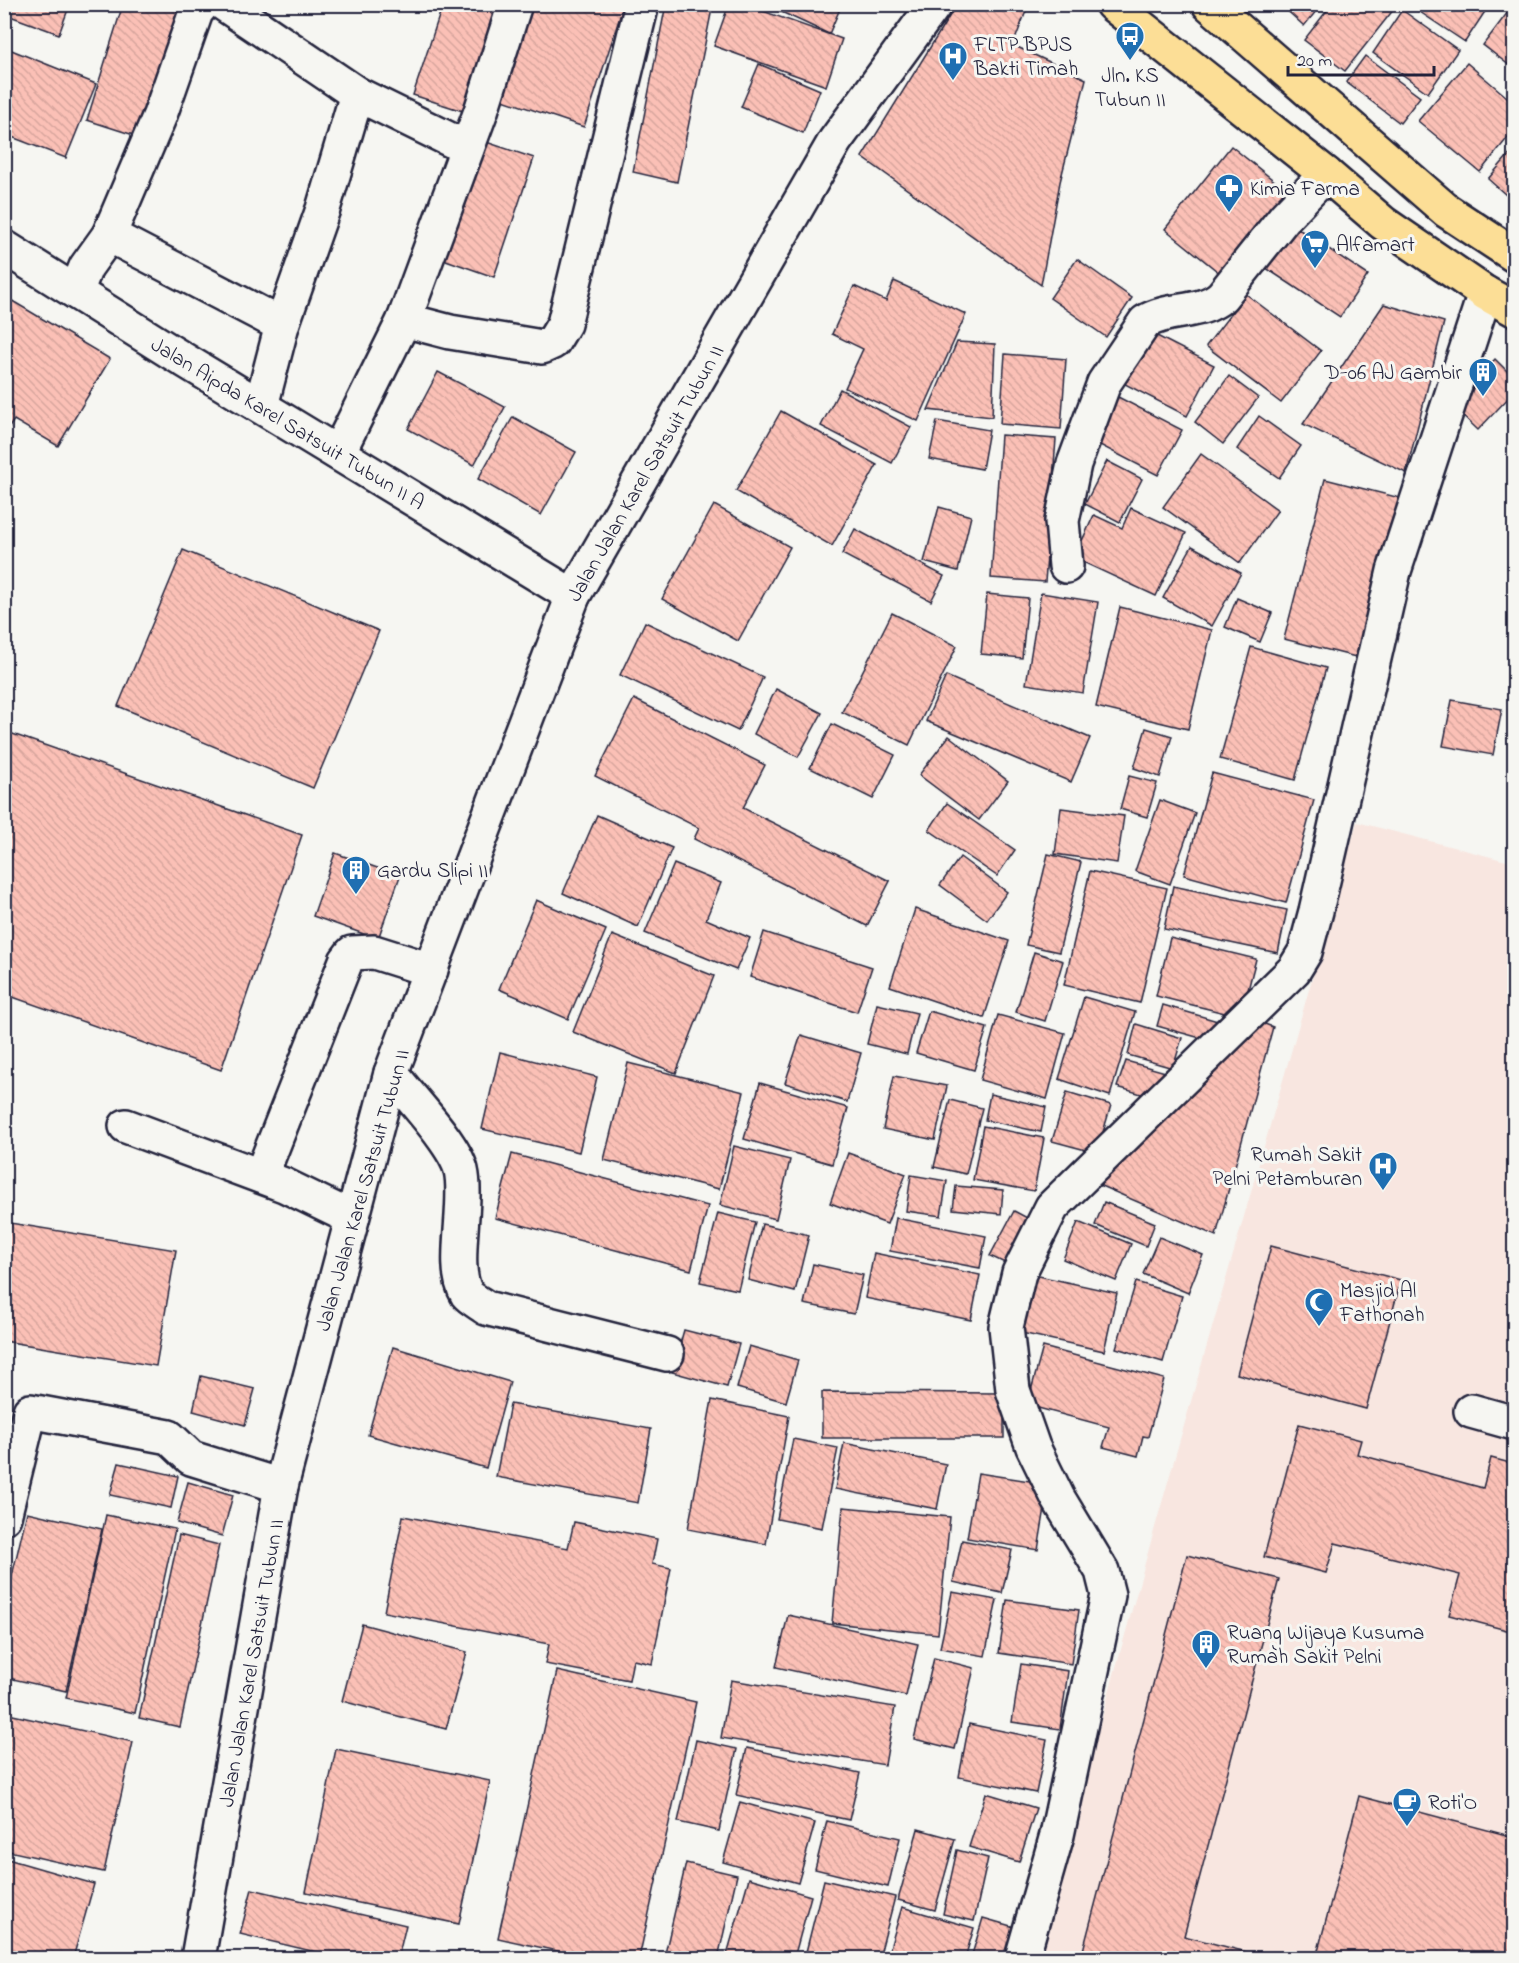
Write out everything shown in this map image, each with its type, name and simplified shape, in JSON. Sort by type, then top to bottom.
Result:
[{"type":"main road","points":[[1112,4],[1326,174],[1383,223],[1485,293],[1515,309]]},
{"type":"main road","points":[[1209,4],[1447,211],[1515,255]]},
{"type":"street","points":[[76,292],[86,267],[109,235],[160,115],[196,12],[203,4]]},
{"type":"street","points":[[224,4],[357,94],[467,147]]},
{"type":"street","points":[[338,453],[404,320],[467,147],[515,4]]},
{"type":"street","points":[[404,320],[450,332],[542,347],[553,342],[564,324],[642,4]]},
{"type":"street","name":"Jalan Jalan Karel Satsuit Tubun II","points":[[198,1959],[281,1486],[391,1073],[573,596],[835,141],[935,4]]},
{"type":"street","points":[[261,406],[282,325],[323,209],[357,94]]},
{"type":"street","points":[[1066,566],[1062,521],[1064,510],[1074,464],[1104,383],[1146,322],[1155,316],[1214,304],[1285,218],[1326,174]]},
{"type":"street","points":[[109,235],[282,325]]},
{"type":"street","name":"Jalan Aipda Karel Satsuit Tubun II A","points":[[4,247],[573,596]]},
{"type":"street","points":[[1022,1959],[1057,1834],[1108,1595],[1102,1571],[1058,1498],[1033,1446],[1013,1390],[1006,1326],[1019,1273],[1052,1208],[1294,970],[1305,952],[1394,571],[1485,293]]},
{"type":"street","points":[[261,1176],[346,961],[352,953],[374,952],[430,970]]},
{"type":"street","points":[[391,1073],[450,1148],[461,1169],[464,1196],[461,1272],[468,1295],[486,1308],[667,1354]]},
{"type":"street","points":[[126,1126],[284,1185],[352,1218]]},
{"type":"street","points":[[4,1517],[30,1411],[169,1437],[191,1458],[281,1486]]},
{"type":"street","points":[[1471,1411],[1515,1423]]},
{"type":"shaded area","name":"Rumah Sakit Pelni Petamburan","points":[[1357,822],[1514,863],[1514,1958],[1035,1958],[1157,1520]]},
{"type":"building","points":[[14,4],[70,4],[59,34],[10,16]]},
{"type":"building","points":[[123,4],[186,4],[143,138],[87,120]]},
{"type":"building","points":[[443,4],[511,4],[475,115],[413,95]]},
{"type":"building","points":[[518,4],[624,4],[584,127],[488,95]]},
{"type":"building","points":[[666,4],[713,4],[677,182],[633,172]]},
{"type":"building","points":[[729,4],[743,4],[842,39],[826,86],[714,46]]},
{"type":"building","points":[[764,4],[842,4],[829,34]]},
{"type":"building","points":[[957,4],[1025,4],[1028,6],[1013,45],[1086,79],[1060,182],[1041,285],[862,157]]},
{"type":"building","points":[[1280,4],[1322,4],[1304,26]]},
{"type":"building","points":[[1332,4],[1398,4],[1345,71],[1304,40]]},
{"type":"building","points":[[1408,4],[1490,4],[1465,42]]},
{"type":"building","points":[[1514,4],[1514,69],[1483,45]]},
{"type":"building","points":[[1402,10],[1458,50],[1428,93],[1373,53]]},
{"type":"building","points":[[4,47],[96,84],[66,158],[4,134]]},
{"type":"building","points":[[1365,56],[1420,97],[1400,123],[1346,82]]},
{"type":"building","points":[[1467,63],[1514,103],[1514,130],[1480,172],[1418,121]]},
{"type":"building","points":[[759,64],[820,90],[803,133],[741,107]]},
{"type":"building","points":[[483,141],[534,158],[494,277],[443,259]]},
{"type":"building","name":"Kimia Farma","points":[[1231,146],[1293,196],[1227,279],[1165,229]]},
{"type":"building","points":[[1514,149],[1514,202],[1488,179]]},
{"type":"building","points":[[1291,224],[1368,275],[1340,317],[1263,266]]},
{"type":"building","points":[[1077,259],[1132,298],[1106,337],[1050,298]]},
{"type":"building","points":[[894,281],[966,314],[918,421],[845,388],[863,349],[832,334],[854,286],[886,301]]},
{"type":"building","points":[[1246,294],[1321,351],[1281,403],[1206,346]]},
{"type":"building","points":[[4,296],[110,359],[58,446],[14,420],[4,435]]},
{"type":"building","points":[[1384,304],[1444,322],[1406,473],[1303,424]]},
{"type":"building","points":[[1151,333],[1214,365],[1187,416],[1125,384]]},
{"type":"building","points":[[957,342],[995,344],[992,417],[928,410]]},
{"type":"building","points":[[1005,354],[1066,359],[1061,429],[1000,424]]},
{"type":"building","name":"D-06 AJ Gambir","points":[[1495,359],[1514,378],[1514,392],[1478,430],[1452,405]]},
{"type":"building","points":[[438,372],[505,407],[474,465],[408,429]]},
{"type":"building","points":[[1229,376],[1258,398],[1223,444],[1195,422]]},
{"type":"building","points":[[840,389],[911,427],[892,463],[821,426]]},
{"type":"building","points":[[1118,397],[1182,430],[1158,475],[1094,442]]},
{"type":"building","points":[[781,411],[877,465],[832,546],[736,491]]},
{"type":"building","points":[[1259,416],[1301,446],[1279,478],[1237,449]]},
{"type":"building","points":[[513,417],[576,452],[541,515],[478,479]]},
{"type":"building","points":[[937,421],[989,430],[982,469],[929,459]]},
{"type":"building","points":[[1001,435],[1056,439],[1045,582],[991,578]]},
{"type":"building","points":[[1201,454],[1278,510],[1240,563],[1163,507]]},
{"type":"building","points":[[1107,461],[1142,479],[1120,522],[1085,504]]},
{"type":"building","points":[[1325,479],[1404,499],[1364,659],[1284,639]]},
{"type":"building","points":[[714,505],[790,547],[738,641],[662,599]]},
{"type":"building","points":[[939,507],[971,516],[958,571],[924,562]]},
{"type":"building","points":[[1131,508],[1186,533],[1156,596],[1074,558],[1094,515],[1122,528]]},
{"type":"building","points":[[855,529],[944,576],[931,601],[842,554]]},
{"type":"building","points":[[1192,546],[1241,573],[1212,626],[1163,598]]},
{"type":"building","points":[[183,550],[379,631],[313,788],[118,706]]},
{"type":"building","points":[[1041,593],[1098,602],[1083,693],[1026,684]]},
{"type":"building","points":[[987,594],[1028,598],[1022,658],[981,654]]},
{"type":"building","points":[[1237,598],[1272,613],[1260,642],[1225,627]]},
{"type":"building","points":[[1120,607],[1212,630],[1188,729],[1096,707]]},
{"type":"building","points":[[892,613],[957,646],[909,745],[842,712]]},
{"type":"building","points":[[645,622],[763,677],[738,731],[620,675]]},
{"type":"building","points":[[1251,647],[1326,668],[1295,780],[1220,759]]},
{"type":"building","points":[[946,676],[1090,738],[1071,782],[926,721]]},
{"type":"building","points":[[776,689],[822,713],[798,757],[754,734]]},
{"type":"building","points":[[634,699],[765,765],[743,808],[890,881],[867,926],[694,839],[699,828],[595,776]]},
{"type":"building","points":[[1452,700],[1502,709],[1493,755],[1443,746]]},
{"type":"building","points":[[832,724],[895,755],[873,799],[810,768]]},
{"type":"building","points":[[1146,728],[1172,736],[1160,777],[1134,768]]},
{"type":"building","points":[[4,731],[302,835],[221,1070],[4,994]]},
{"type":"building","points":[[949,736],[1008,781],[979,820],[919,775]]},
{"type":"building","points":[[1212,773],[1314,800],[1286,903],[1184,875]]},
{"type":"building","points":[[1129,776],[1157,783],[1147,817],[1120,809]]},
{"type":"building","points":[[1160,800],[1195,813],[1170,884],[1135,871]]},
{"type":"building","points":[[947,803],[1015,850],[997,876],[929,830]]},
{"type":"building","points":[[1061,808],[1124,816],[1117,863],[1055,854]]},
{"type":"building","points":[[597,815],[672,848],[638,927],[563,893]]},
{"type":"building","name":"Gardu Slipi II","points":[[335,853],[400,876],[378,939],[313,916]]},
{"type":"building","points":[[1048,854],[1081,862],[1059,952],[1026,945]]},
{"type":"building","points":[[960,857],[1007,892],[987,920],[940,885]]},
{"type":"building","points":[[674,864],[721,883],[706,919],[750,938],[736,970],[645,933]]},
{"type":"building","points":[[1090,871],[1167,888],[1140,1003],[1064,985]]},
{"type":"building","points":[[1173,886],[1287,910],[1278,953],[1164,929]]},
{"type":"building","points":[[536,900],[606,930],[568,1019],[499,989]]},
{"type":"building","points":[[915,909],[1009,941],[984,1018],[890,986]]},
{"type":"building","points":[[764,932],[872,967],[857,1012],[750,977]]},
{"type":"building","points":[[612,935],[714,976],[676,1073],[573,1032]]},
{"type":"building","points":[[1170,938],[1256,959],[1241,1017],[1156,996]]},
{"type":"building","points":[[1034,952],[1063,961],[1045,1021],[1016,1012]]},
{"type":"building","points":[[1084,997],[1135,1012],[1110,1096],[1059,1079]]},
{"type":"building","points":[[877,1004],[917,1013],[907,1054],[867,1044]]},
{"type":"building","points":[[1163,1005],[1221,1022],[1215,1042],[1157,1026]]},
{"type":"building","points":[[929,1011],[987,1028],[974,1070],[916,1053]]},
{"type":"building","points":[[998,1015],[1065,1033],[1047,1099],[980,1080]]},
{"type":"building","points":[[1251,1019],[1273,1027],[1216,1236],[1085,1179]]},
{"type":"building","points":[[1136,1024],[1182,1038],[1173,1068],[1128,1055]]},
{"type":"building","points":[[801,1035],[861,1053],[847,1102],[785,1083]]},
{"type":"building","points":[[500,1052],[597,1077],[579,1152],[482,1129]]},
{"type":"building","points":[[1126,1061],[1180,1076],[1155,1098],[1117,1087]]},
{"type":"building","points":[[628,1063],[744,1092],[719,1189],[604,1160]]},
{"type":"building","points":[[894,1076],[947,1086],[935,1140],[883,1129]]},
{"type":"building","points":[[760,1083],[848,1108],[832,1164],[744,1139]]},
{"type":"building","points":[[1067,1092],[1111,1105],[1097,1153],[1052,1141]]},
{"type":"building","points":[[990,1094],[1046,1107],[1041,1132],[985,1120]]},
{"type":"building","points":[[950,1100],[982,1108],[966,1174],[934,1167]]},
{"type":"building","points":[[983,1126],[1044,1138],[1034,1191],[973,1180]]},
{"type":"building","points":[[734,1146],[790,1160],[776,1219],[720,1205]]},
{"type":"building","points":[[848,1153],[906,1174],[887,1224],[830,1203]]},
{"type":"building","points":[[512,1154],[708,1206],[691,1270],[495,1218]]},
{"type":"building","points":[[911,1175],[947,1181],[941,1216],[906,1211]]},
{"type":"building","points":[[956,1186],[1003,1190],[1001,1214],[953,1209]]},
{"type":"building","points":[[1104,1202],[1155,1223],[1146,1246],[1095,1225]]},
{"type":"building","points":[[1014,1211],[1033,1221],[1009,1265],[990,1256]]},
{"type":"building","points":[[718,1213],[755,1222],[738,1290],[700,1282]]},
{"type":"building","points":[[896,1218],[986,1236],[980,1268],[890,1251]]},
{"type":"building","points":[[4,1222],[176,1250],[156,1366],[4,1341]]},
{"type":"building","points":[[1078,1222],[1131,1244],[1116,1281],[1063,1259]]},
{"type":"building","points":[[762,1224],[809,1235],[795,1292],[748,1280]]},
{"type":"building","points":[[1159,1237],[1203,1255],[1188,1293],[1143,1274]]},
{"type":"building","name":"Masjid Al Fathonah","points":[[1271,1246],[1401,1280],[1366,1409],[1237,1374]]},
{"type":"building","points":[[874,1253],[980,1275],[971,1320],[865,1298]]},
{"type":"building","points":[[813,1264],[863,1275],[854,1314],[804,1304]]},
{"type":"building","points":[[1025,1273],[1117,1293],[1104,1351],[1012,1331]]},
{"type":"building","points":[[1136,1282],[1182,1296],[1163,1362],[1116,1348]]},
{"type":"building","points":[[684,1330],[739,1344],[727,1387],[672,1372]]},
{"type":"building","points":[[749,1346],[798,1360],[786,1402],[737,1388]]},
{"type":"building","points":[[393,1347],[510,1382],[486,1468],[368,1435]]},
{"type":"building","points":[[1043,1347],[1164,1379],[1148,1437],[1143,1436],[1138,1456],[1103,1447],[1109,1427],[1027,1405]]},
{"type":"building","points":[[201,1376],[255,1389],[245,1425],[193,1411]]},
{"type":"building","points":[[822,1392],[1004,1393],[1004,1438],[822,1438]]},
{"type":"building","points":[[712,1400],[789,1416],[766,1544],[688,1529]]},
{"type":"building","points":[[510,1404],[651,1429],[638,1503],[496,1477]]},
{"type":"building","points":[[1299,1424],[1361,1440],[1357,1454],[1483,1488],[1491,1458],[1514,1464],[1514,1632],[1449,1615],[1460,1575],[1335,1543],[1326,1573],[1264,1557]]},
{"type":"building","points":[[793,1439],[838,1448],[822,1528],[777,1519]]},
{"type":"building","points":[[844,1443],[946,1464],[937,1509],[835,1489]]},
{"type":"building","points":[[119,1463],[178,1476],[171,1508],[110,1495]]},
{"type":"building","points":[[978,1473],[1049,1484],[1038,1550],[967,1538]]},
{"type":"building","points":[[188,1482],[233,1495],[222,1536],[177,1523]]},
{"type":"building","points":[[843,1507],[950,1517],[938,1634],[832,1623]]},
{"type":"building","points":[[27,1512],[102,1529],[66,1691],[4,1677],[4,1610]]},
{"type":"building","points":[[106,1515],[175,1529],[135,1713],[66,1698]]},
{"type":"building","points":[[403,1516],[568,1548],[574,1522],[657,1539],[652,1564],[671,1568],[652,1664],[633,1660],[629,1680],[545,1664],[549,1644],[384,1612]]},
{"type":"building","points":[[179,1535],[219,1545],[180,1727],[139,1718]]},
{"type":"building","points":[[962,1540],[1012,1550],[1002,1593],[953,1582]]},
{"type":"building","name":"Ruang Wijaya Kusuma Rumah Sakit Pelni","points":[[1187,1555],[1279,1579],[1184,1936],[1270,1958],[1081,1958]]},
{"type":"building","points":[[952,1592],[997,1600],[985,1656],[940,1648]]},
{"type":"building","points":[[1007,1600],[1079,1610],[1071,1664],[999,1653]]},
{"type":"building","points":[[788,1615],[918,1644],[906,1696],[776,1667]]},
{"type":"building","points":[[362,1624],[467,1652],[446,1729],[342,1701]]},
{"type":"building","points":[[934,1658],[974,1668],[955,1749],[914,1739]]},
{"type":"building","points":[[1021,1664],[1068,1671],[1060,1729],[1012,1722]]},
{"type":"building","points":[[557,1671],[696,1702],[639,1958],[589,1958],[498,1938]]},
{"type":"building","points":[[731,1680],[895,1707],[885,1765],[721,1738]]},
{"type":"building","points":[[4,1713],[133,1742],[104,1872],[4,1850]]},
{"type":"building","points":[[969,1724],[1047,1740],[1036,1793],[959,1777]]},
{"type":"building","points":[[696,1740],[737,1749],[719,1831],[678,1822]]},
{"type":"building","points":[[747,1748],[860,1773],[849,1820],[736,1795]]},
{"type":"building","points":[[336,1749],[490,1781],[459,1924],[306,1892]]},
{"type":"building","points":[[986,1793],[1036,1808],[1019,1862],[969,1847]]},
{"type":"building","points":[[1359,1796],[1514,1837],[1514,1958],[1316,1958]]},
{"type":"building","points":[[740,1802],[815,1823],[798,1883],[723,1862]]},
{"type":"building","points":[[827,1821],[900,1838],[888,1887],[815,1869]]},
{"type":"building","points":[[918,1829],[955,1839],[935,1910],[898,1900]]},
{"type":"building","points":[[957,1850],[988,1858],[974,1921],[943,1914]]},
{"type":"building","points":[[4,1858],[94,1884],[73,1958],[4,1958]]},
{"type":"building","points":[[686,1863],[737,1875],[718,1958],[664,1958]]},
{"type":"building","points":[[749,1878],[811,1896],[794,1958],[726,1958]]},
{"type":"building","points":[[824,1880],[895,1897],[879,1958],[832,1958],[806,1952]]},
{"type":"building","points":[[252,1889],[406,1925],[398,1958],[379,1958],[359,1954],[358,1958],[341,1958],[240,1934]]},
{"type":"building","points":[[902,1907],[974,1928],[965,1958],[887,1958]]},
{"type":"building","points":[[983,1918],[1018,1928],[1008,1958],[971,1958]]},
{"type":"building","points":[[285,1952],[314,1958],[283,1958]]},
{"type":"place","name":"Jln. KS Tubun II","points":[[1130,62]]},
{"type":"place","name":"FLTP BPJS Bakti Timah","points":[[953,82]]},
{"type":"place","name":"Kimia Farma","points":[[1229,214]]},
{"type":"place","name":"Alfamart","points":[[1315,270]]},
{"type":"place","name":"D-06 AJ Gambir","points":[[1483,398]]},
{"type":"place","name":"Gardu Slipi II","points":[[356,896]]},
{"type":"place","name":"Rumah Sakit Pelni Petamburan","points":[[1383,1192]]},
{"type":"place","name":"Masjid Al Fathonah","points":[[1319,1328]]},
{"type":"place","name":"Ruang Wijaya Kusuma Rumah Sakit Pelni","points":[[1206,1670]]},
{"type":"place","name":"Roti'O","points":[[1407,1828]]}]
